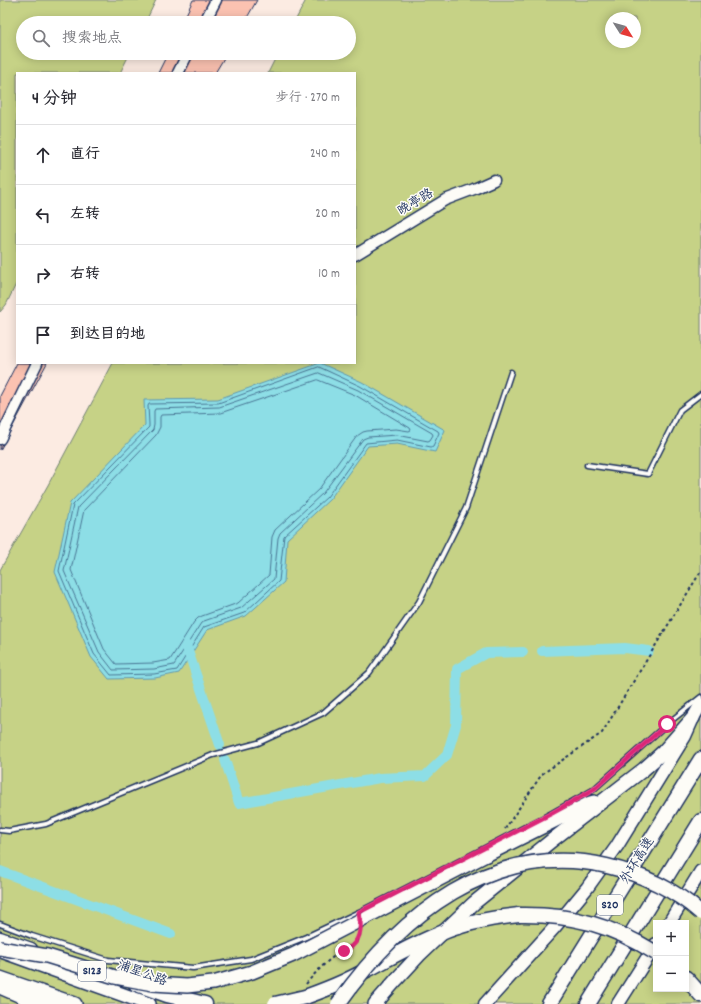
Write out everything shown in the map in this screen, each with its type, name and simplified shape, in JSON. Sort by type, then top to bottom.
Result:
[{"type":"highway","points":[[375,1004],[419,955],[474,903],[649,765],[693,718]]},
{"type":"highway","name":"外环高速","points":[[549,1004],[701,759]]},
{"type":"highway","points":[[115,976],[153,984],[187,986],[214,983],[252,972],[293,956],[486,855],[590,803],[605,800]]},
{"type":"highway","name":"S20","points":[[588,1004],[700,822]]},
{"type":"highway","points":[[338,1004],[361,972],[379,952],[399,932],[425,911],[467,884],[495,872],[516,866],[538,862],[569,861],[588,862],[615,868],[646,878],[660,885],[674,893],[701,913]]},
{"type":"highway","points":[[275,1004],[305,997],[322,991],[438,934],[467,924],[500,917],[537,914],[592,923],[626,936],[653,952]]},
{"type":"highway","points":[[0,949],[47,956],[115,976],[167,995],[205,1004]]},
{"type":"highway","points":[[0,949],[149,1004]]},
{"type":"highway","points":[[0,978],[75,1004]]},
{"type":"highway","points":[[689,981],[701,995]]},
{"type":"highway","points":[[0,986],[39,1004]]},
{"type":"main road","points":[[485,1004],[558,924],[591,883],[617,846],[685,736],[701,704]]},
{"type":"main road","points":[[671,920],[701,872]]},
{"type":"main road","name":"浦星公路","points":[[0,938],[183,1004]]},
{"type":"main road","points":[[618,1004],[653,949]]},
{"type":"main road","points":[[0,986],[55,1004]]},
{"type":"street","points":[[208,16],[216,0]]},
{"type":"street","points":[[178,72],[184,60]]},
{"type":"street","name":"晚亭路","points":[[356,254],[445,200],[494,180]]},
{"type":"street","points":[[0,439],[37,364]]},
{"type":"lane","points":[[0,830],[9,831],[46,824],[213,755],[258,743],[323,713],[369,673],[419,602],[466,508],[511,372]]},
{"type":"lane","points":[[587,465],[648,474],[680,410],[701,394]]},
{"type":"lane","points":[[0,924],[32,936],[108,960],[193,968],[251,959],[359,912],[497,842],[593,790],[667,724],[701,697]]},
{"type":"path","points":[[497,842],[542,774],[602,732],[701,571]]},
{"type":"path","points":[[302,987],[317,971],[334,957],[353,946],[359,936],[360,931]]},
{"type":"green space","points":[[0,0],[156,0],[148,16],[16,16],[16,60],[126,60],[120,72],[16,72],[16,284],[6,305],[0,312]]},
{"type":"green space","points":[[306,0],[701,0],[701,1004],[0,1004],[0,570],[48,485],[112,364],[356,364],[356,72],[268,72],[274,60],[356,60],[356,16],[298,16]]},
{"type":"water","points":[[317,364],[322,364],[362,382],[445,430],[435,452],[397,444],[368,446],[330,499],[287,539],[284,582],[246,616],[207,630],[179,673],[155,678],[109,679],[91,657],[55,572],[70,503],[145,425],[144,400],[218,399]]},
{"type":"building","points":[[193,0],[257,0],[248,16],[185,16]]},
{"type":"building","points":[[164,60],[223,60],[216,72],[158,72]]},
{"type":"building","points":[[16,364],[46,364],[0,450],[0,396]]},
{"type":"waterway","points":[[186,645],[220,745]]},
{"type":"waterway","points":[[542,651],[625,648],[649,651]]},
{"type":"waterway","points":[[225,760],[239,803],[380,778],[425,776],[447,755],[456,725],[457,669],[486,653],[523,652]]},
{"type":"waterway","points":[[0,871],[171,934]]},
{"type":"route","points":[[344,951],[353,946],[359,936],[361,926],[359,912],[497,842],[593,790],[667,724]]}]
